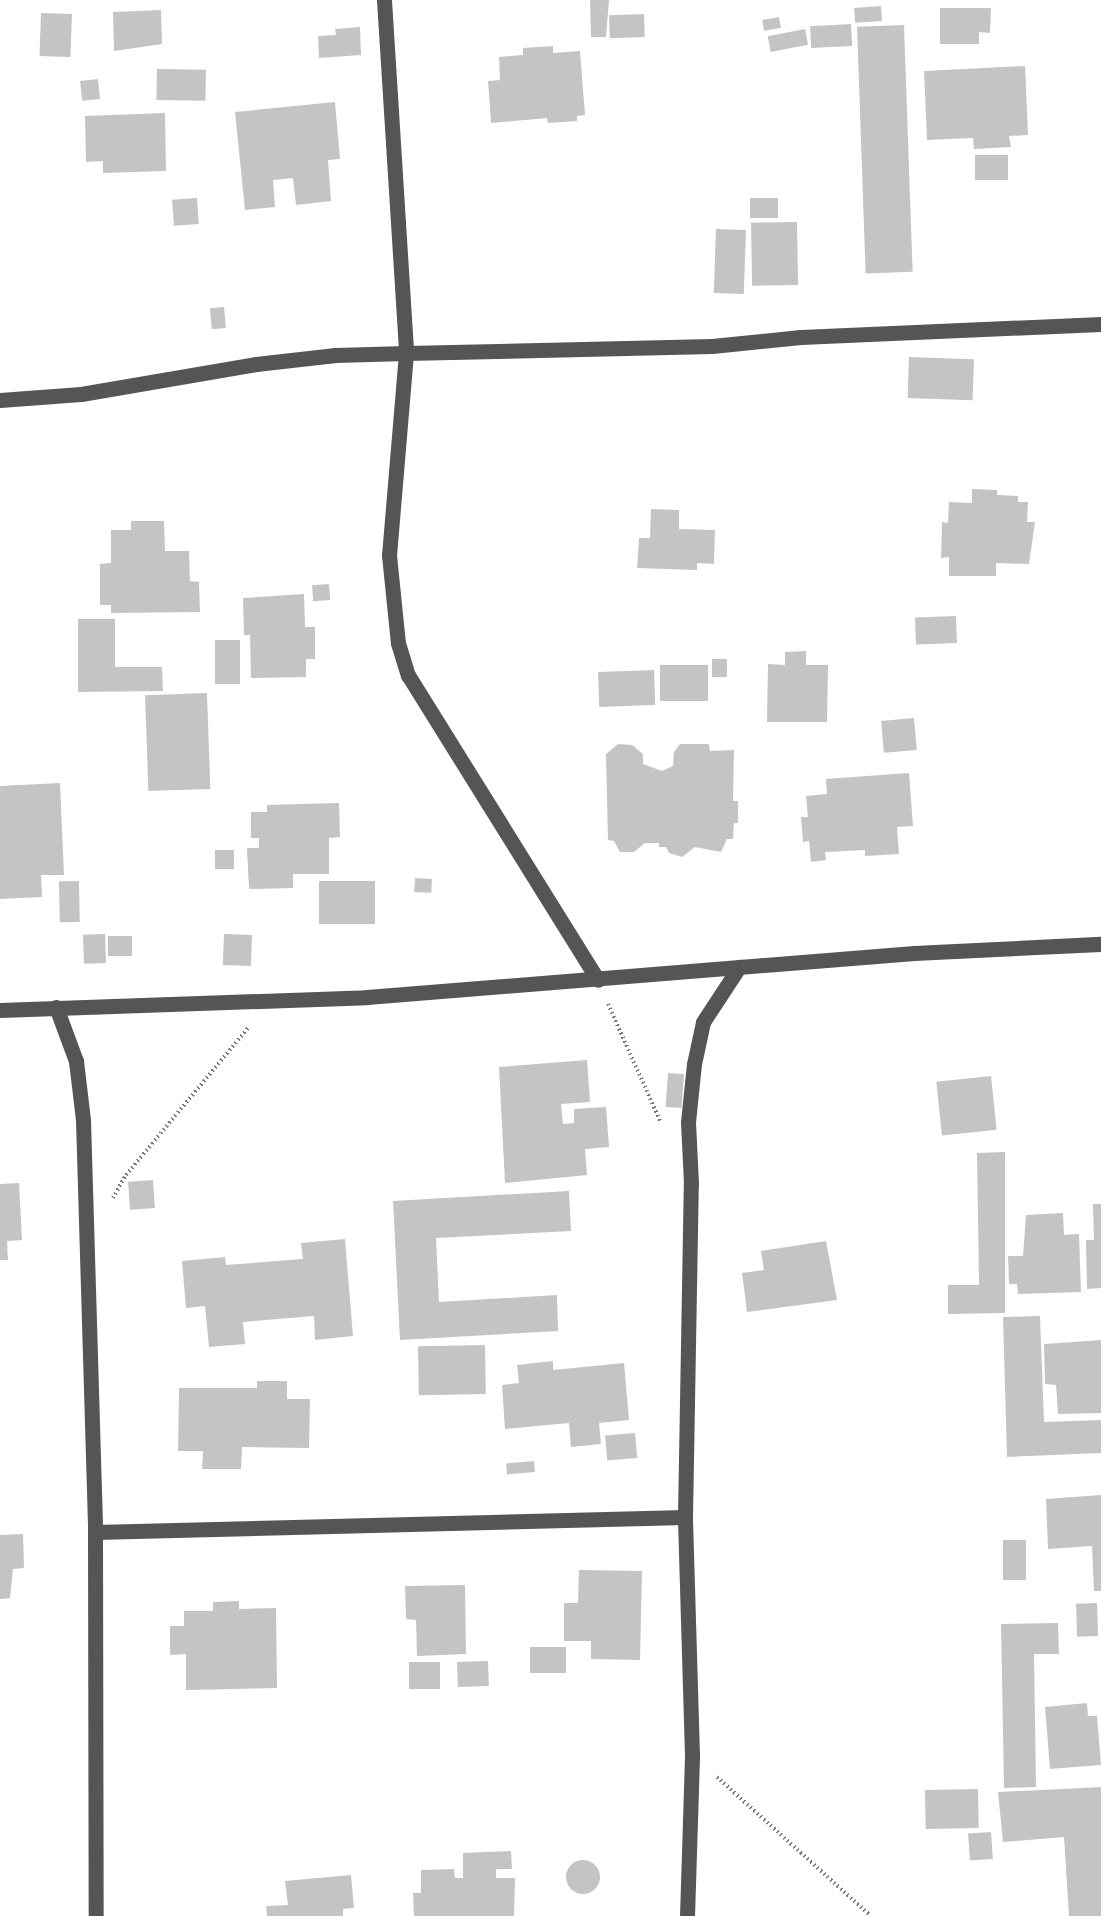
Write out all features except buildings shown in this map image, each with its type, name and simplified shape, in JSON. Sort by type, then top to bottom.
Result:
[{"type":"street","points":[[384,0],[406,353],[388,555],[402,653],[408,675],[598,980]]},
{"type":"street","points":[[0,400],[81,394],[256,364],[335,355],[712,346],[801,337],[1101,324]]},
{"type":"street","points":[[0,1010],[56,1006],[368,998],[914,952],[1101,944]]},
{"type":"street","points":[[687,1916],[692,1755],[685,1517],[691,1183],[688,1122],[694,1064],[703,1022],[740,967]]},
{"type":"street","points":[[56,1006],[76,1061],[83,1120],[96,1532],[96,1916]]},
{"type":"street","points":[[96,1532],[685,1517]]},
{"type":"path","points":[[598,980],[662,1126]]},
{"type":"path","points":[[110,1203],[126,1175],[268,1001]]},
{"type":"path","points":[[692,1755],[871,1916]]}]
